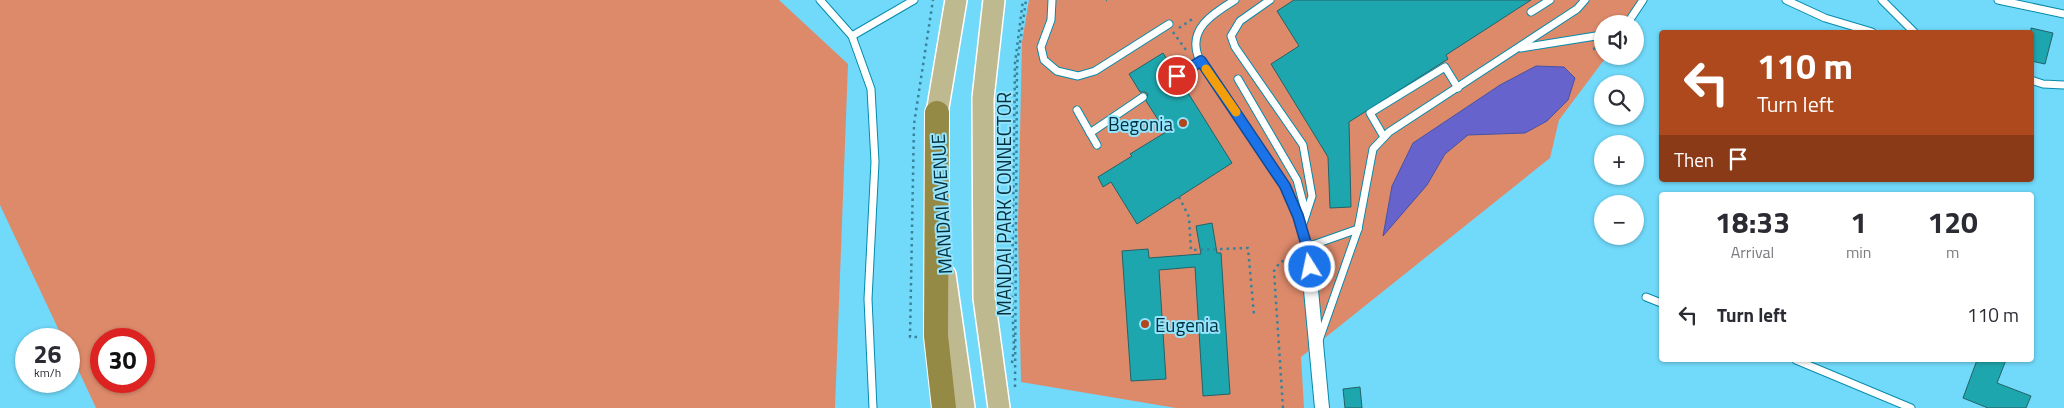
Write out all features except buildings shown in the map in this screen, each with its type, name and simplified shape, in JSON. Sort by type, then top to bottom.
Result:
[{"type":"highway","points":[[937,113],[936,336],[944,408]]},
{"type":"main road","name":"MANDAI AVENUE","points":[[956,0],[937,113],[945,283],[964,408]]},
{"type":"main road","name":"MANDAI AVENUE","points":[[994,1],[982,98],[984,298],[999,408]]},
{"type":"street","points":[[1303,251],[1322,408]]},
{"type":"lane","points":[[820,0],[852,36],[872,89],[875,162],[868,299],[874,408]]},
{"type":"lane","points":[[852,36],[914,0]]},
{"type":"lane","points":[[1052,0],[1051,20],[1041,47],[1044,60],[1057,71],[1078,76],[1095,71],[1169,24]]},
{"type":"lane","points":[[1235,0],[1209,17],[1198,32],[1194,47],[1201,61],[1285,186],[1302,229]]},
{"type":"lane","points":[[1270,0],[1240,21],[1231,36],[1235,47],[1303,145],[1312,196],[1302,229],[1303,251],[1358,229]]},
{"type":"lane","points":[[1531,12],[1550,0]]},
{"type":"lane","points":[[1316,349],[1358,229],[1373,149],[1384,137],[1577,10],[1585,0]]},
{"type":"lane","points":[[1633,15],[1643,0]]},
{"type":"lane","points":[[1786,0],[1824,18],[1865,30]]},
{"type":"lane","points":[[1882,0],[1912,30]]},
{"type":"lane","points":[[1998,0],[2064,14]]},
{"type":"lane","points":[[1518,48],[1594,36]]},
{"type":"lane","points":[[1177,76],[1201,61]]},
{"type":"lane","points":[[1384,137],[1370,114],[1445,67],[1458,88]]},
{"type":"lane","points":[[1238,80],[1297,180],[1306,214]]},
{"type":"lane","points":[[2034,81],[2044,84],[2064,85]]},
{"type":"lane","points":[[1090,133],[1143,97]]},
{"type":"lane","points":[[1077,110],[1097,145]]},
{"type":"lane","points":[[1646,297],[1659,303]]},
{"type":"lane","points":[[1801,362],[1911,408]]},
{"type":"path","points":[[933,0],[914,124],[910,337],[936,336]]},
{"type":"path","points":[[1010,374],[1014,347],[1012,297],[1015,63],[1025,0]]},
{"type":"path","name":"MANDAI PARK CONNECTOR","points":[[1015,389],[1017,64],[1025,0]]},
{"type":"path","points":[[1179,197],[1190,217],[1192,250],[1248,248],[1254,315]]},
{"type":"path","points":[[1283,408],[1274,271],[1280,262],[1303,251]]},
{"type":"shaded area","points":[[0,0],[779,0],[848,64],[835,408],[96,408],[80,374],[80,328],[58,328],[0,205]]},
{"type":"shaded area","points":[[1029,0],[1648,0],[1637,15],[1594,15],[1594,65],[1600,65],[1559,120],[1550,158],[1301,357],[1304,408],[1176,408],[1021,382],[1018,226],[1022,42]]},
{"type":"shaded area","points":[[1536,66],[1564,67],[1575,78],[1568,100],[1547,121],[1525,133],[1468,135],[1445,154],[1427,185],[1383,236],[1392,186],[1413,143],[1500,85]]},
{"type":"slow traffic","points":[[1206,69],[1236,112]]},
{"type":"place","name":"Begonia","points":[[1183,123]]},
{"type":"place","name":"Eugenia","points":[[1145,324]]},
{"type":"route","points":[[1177,76],[1201,61],[1285,186],[1298,216],[1307,247],[1310,267]]}]
